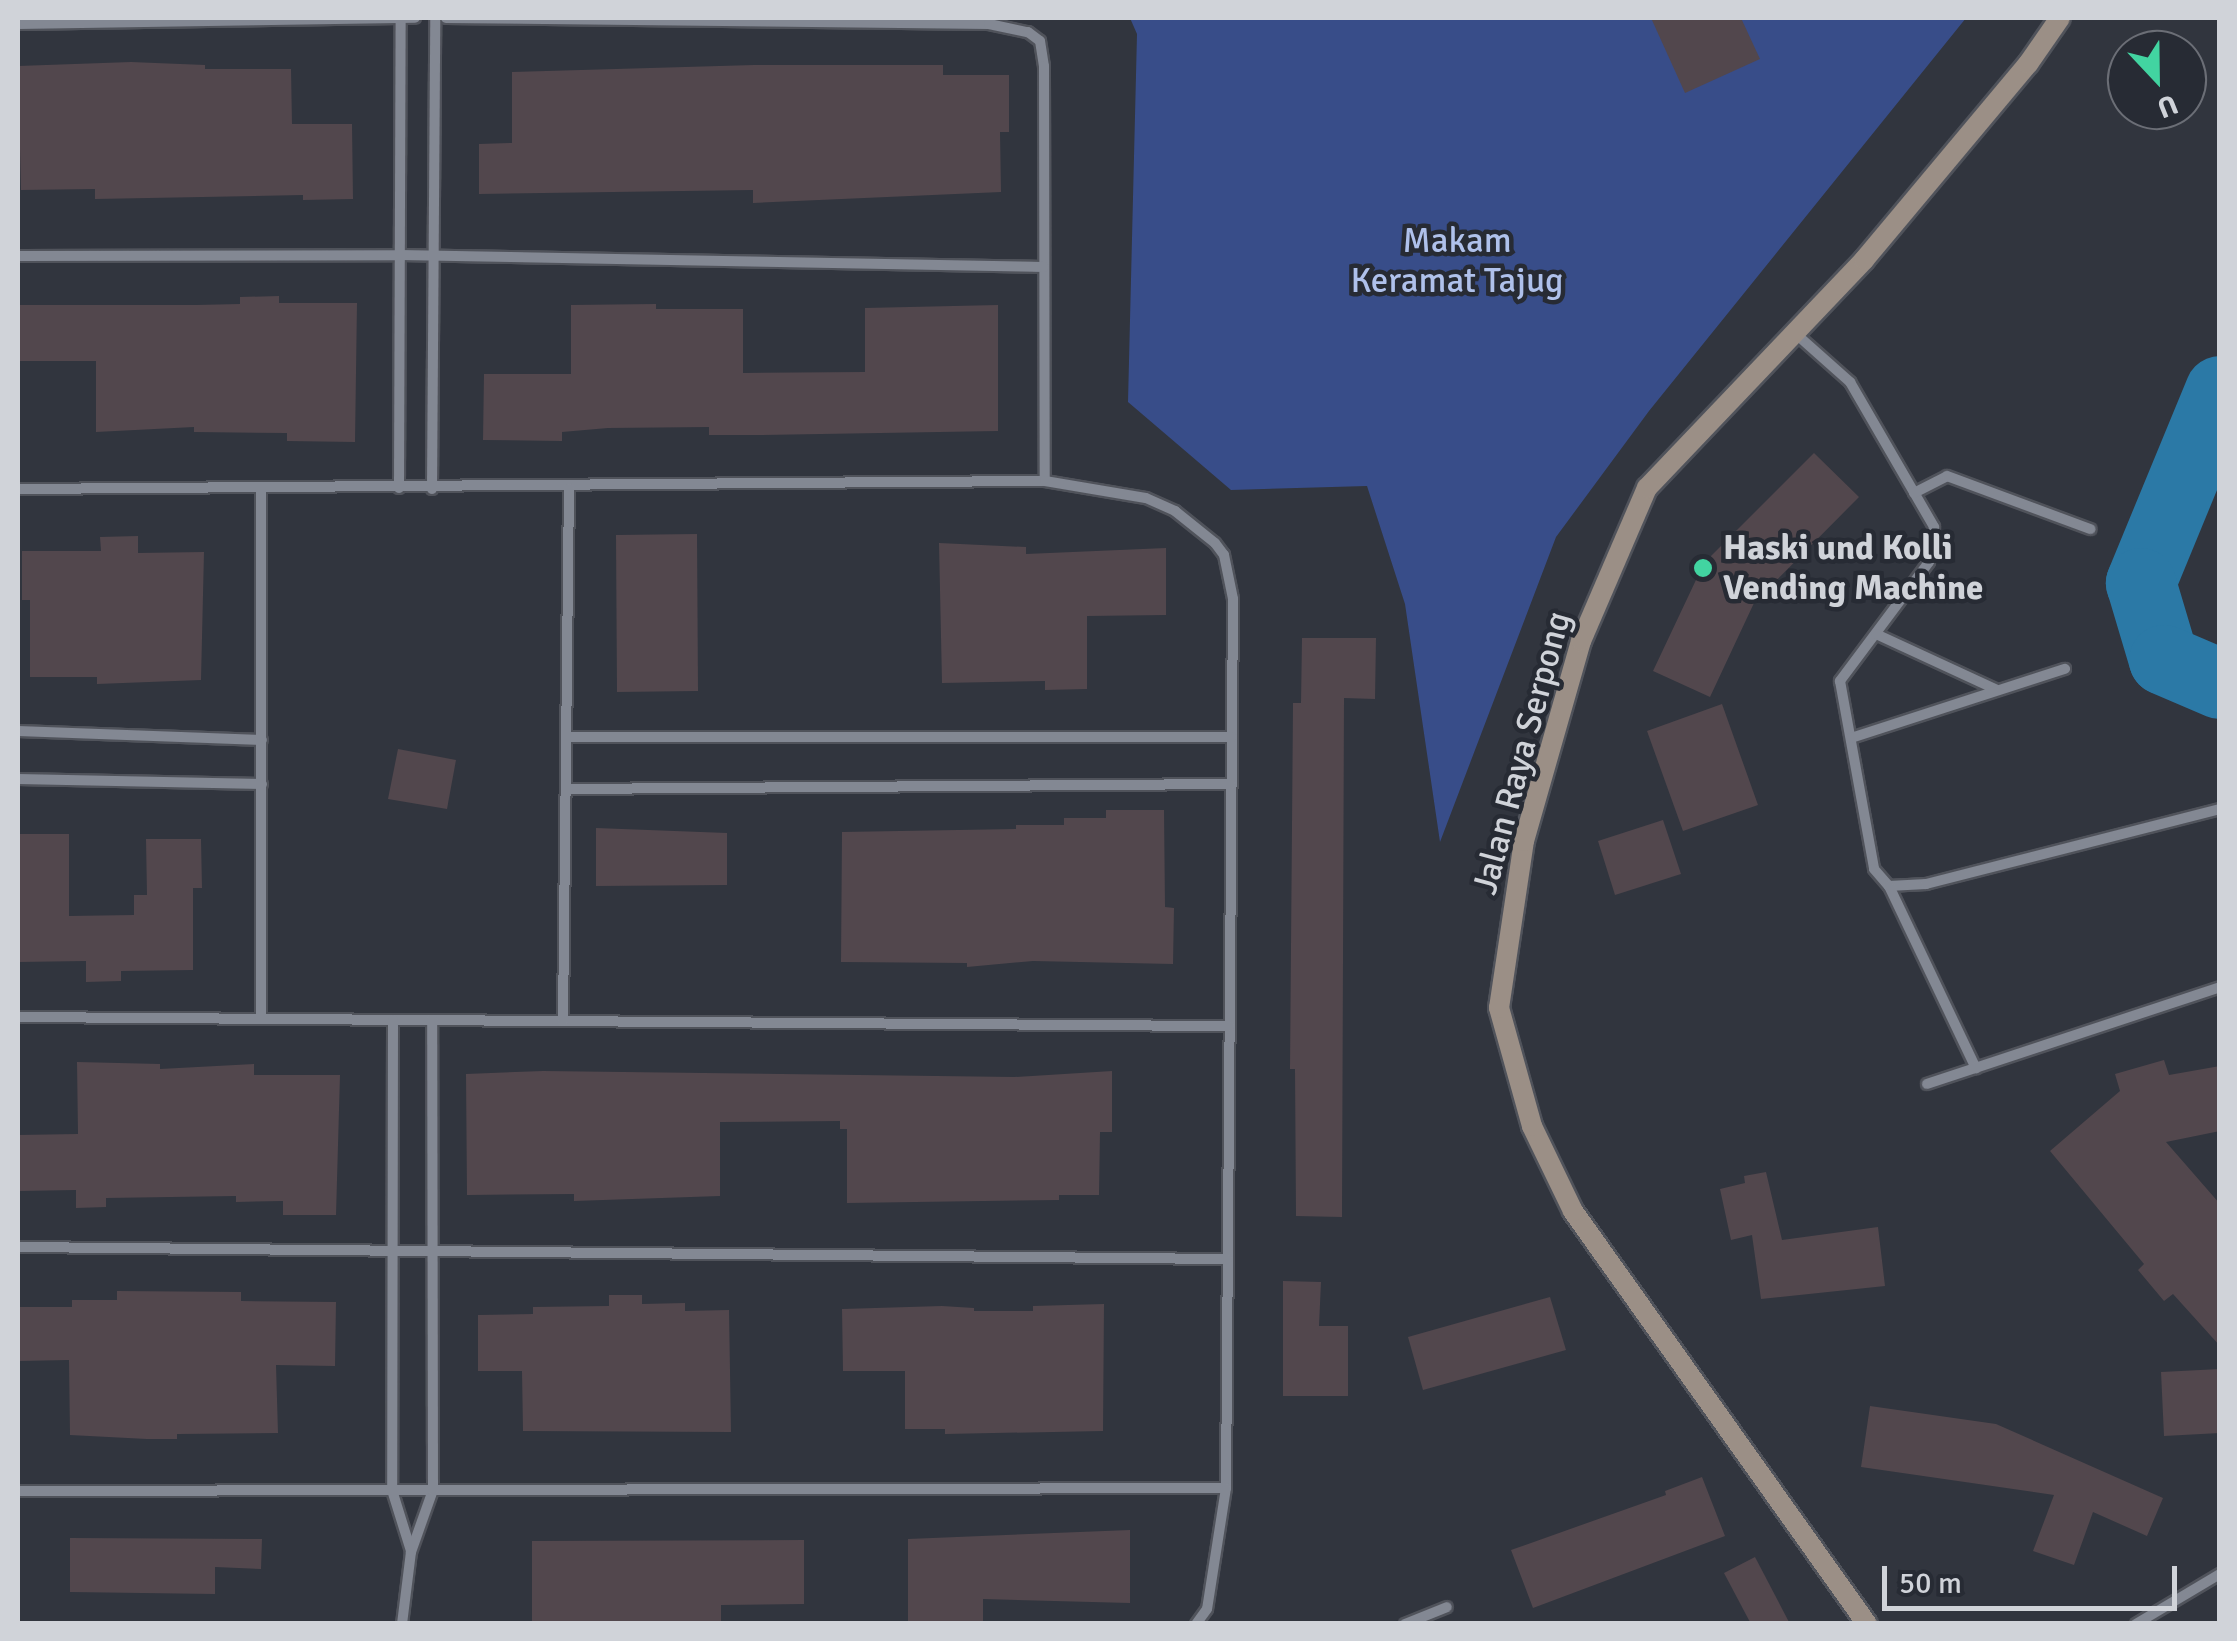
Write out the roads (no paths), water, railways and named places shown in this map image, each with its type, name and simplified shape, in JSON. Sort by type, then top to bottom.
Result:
[{"type":"main road","name":"Jalan Raya Serpong","points":[[1866,1624],[1572,1211],[1532,1126],[1499,1008],[1529,822],[1581,641],[1647,488],[1876,245],[2028,64],[2060,18]]},
{"type":"street","points":[[399,488],[401,18]]},
{"type":"street","points":[[18,24],[414,18]]},
{"type":"street","points":[[432,489],[435,18]]},
{"type":"street","points":[[446,18],[989,24],[1028,32],[1040,41],[1044,66],[1045,482]]},
{"type":"street","points":[[18,256],[400,254],[1044,267]]},
{"type":"street","points":[[1794,332],[1850,382],[1934,527],[1930,562],[1840,681],[1874,869],[1889,886],[1976,1068]]},
{"type":"street","points":[[1914,493],[1946,476],[2090,529]]},
{"type":"street","points":[[18,489],[1045,482],[1146,498],[1175,511],[1216,543],[1224,555],[1233,599],[1226,1488],[1207,1609],[1196,1624]]},
{"type":"street","points":[[261,487],[261,1019]]},
{"type":"street","points":[[563,1021],[569,488]]},
{"type":"street","points":[[1876,634],[1998,690]]},
{"type":"street","points":[[1851,738],[2065,669]]},
{"type":"street","points":[[18,731],[262,740]]},
{"type":"street","points":[[566,737],[1232,737]]},
{"type":"street","points":[[18,778],[262,784]]},
{"type":"street","points":[[566,789],[1232,784]]},
{"type":"street","points":[[1889,886],[1926,884],[2220,809]]},
{"type":"street","points":[[1927,1084],[2220,987]]},
{"type":"street","points":[[18,1018],[1230,1026]]},
{"type":"street","points":[[393,1020],[392,1490],[411,1552]]},
{"type":"street","points":[[402,1624],[411,1552],[433,1490],[432,1020]]},
{"type":"street","points":[[18,1247],[1228,1259]]},
{"type":"street","points":[[18,1492],[1226,1488]]},
{"type":"street","points":[[2136,1624],[2220,1574]]},
{"type":"street","points":[[1405,1624],[1447,1607]]},
{"type":"waterway","points":[[2220,391],[2141,583],[2164,660],[2220,684]]},
{"type":"place","name":"Haski und Kolli Vending Machine","points":[[1703,568]]},
{"type":"park label","name":"Makam Keramat Tajug","points":[[1457,261]]}]
